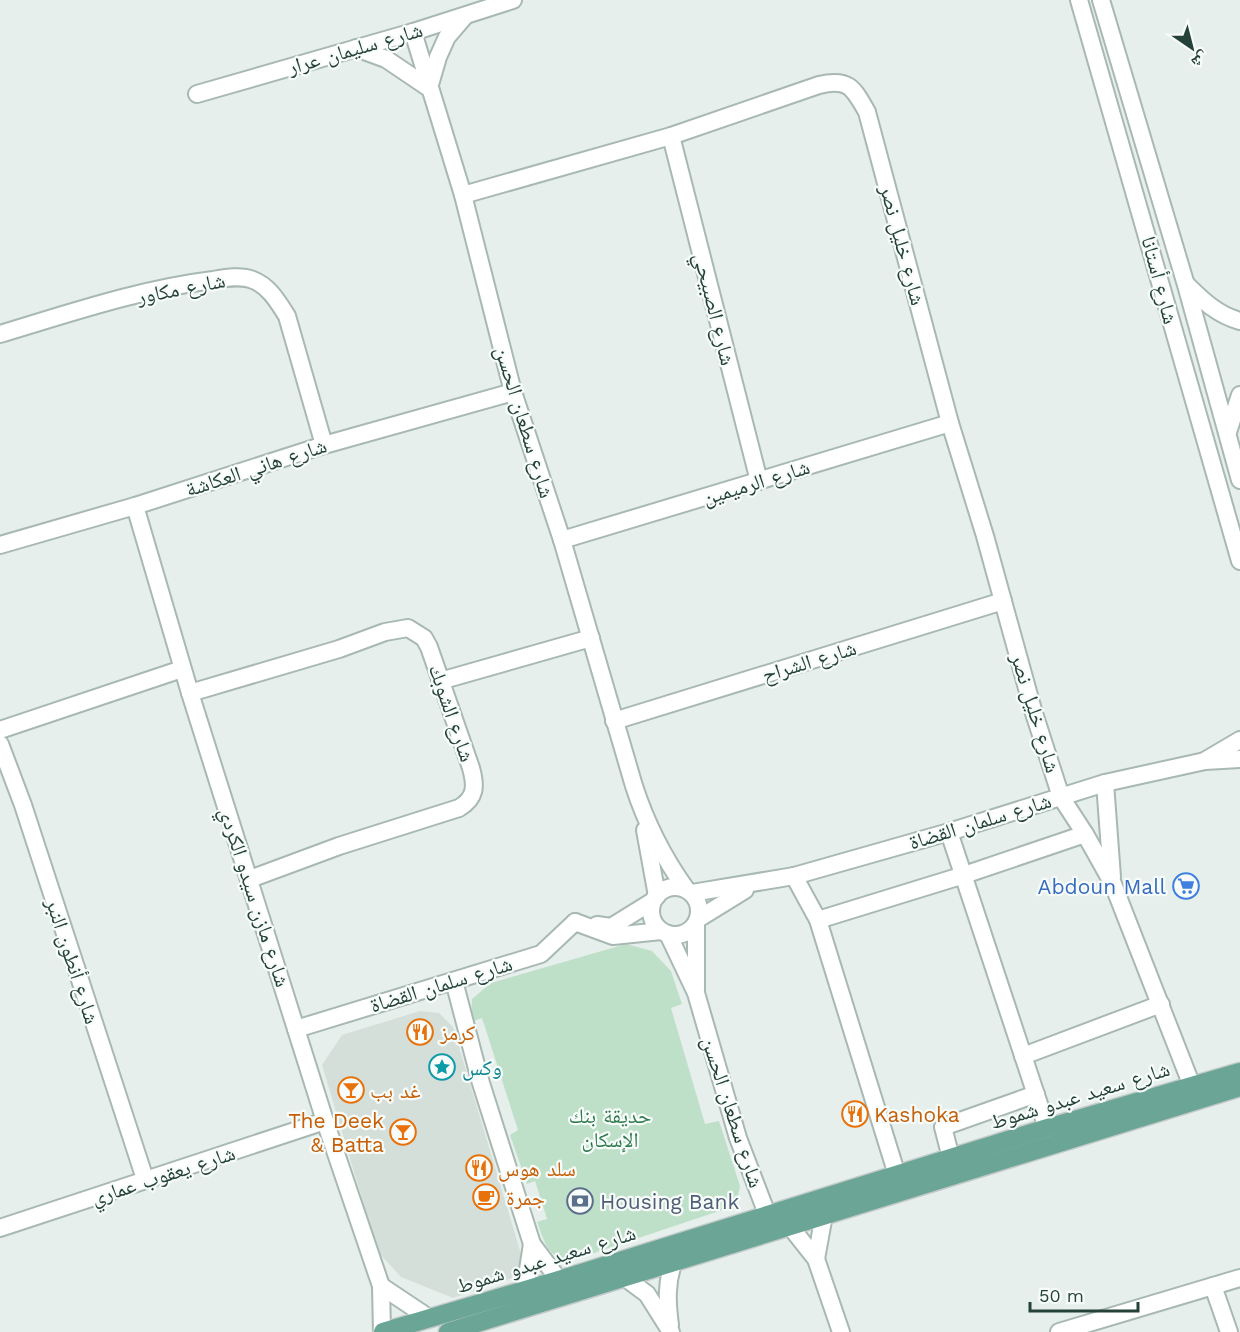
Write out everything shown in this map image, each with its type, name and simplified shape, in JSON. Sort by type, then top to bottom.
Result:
[{"type":"main road","name":"شارع سعيد عبدو شموط","points":[[454,1331],[674,1261],[897,1175],[1047,1128],[1240,1072]]},
{"type":"main road","name":"شارع سعيد عبدو شموط","points":[[382,1332],[559,1280],[777,1223],[824,1215],[1240,1087]]},
{"type":"street","name":"شارع سليمان عرار","points":[[197,94],[413,32],[513,0]]},
{"type":"street","name":"شارع أستانا","points":[[1079,0],[1240,561]]},
{"type":"street","name":"شارع أستانا","points":[[1101,0],[1186,285],[1240,480]]},
{"type":"street","points":[[356,48],[386,59],[429,88],[438,57],[447,37],[466,15]]},
{"type":"street","name":"شارع سطعان الحسن","points":[[413,32],[463,195],[513,392],[562,540],[642,811],[660,850],[689,891]]},
{"type":"street","name":"شارع خليل نصر","points":[[463,195],[671,136],[835,81],[845,84],[854,92],[867,112],[950,423],[1061,797],[1113,884]]},
{"type":"street","name":"شارع الصبيحي","points":[[671,136],[759,481]]},
{"type":"street","name":"شارع مكاور","points":[[0,333],[85,308],[184,283],[233,277],[252,279],[276,299],[287,316],[324,445]]},
{"type":"street","points":[[1186,285],[1222,315],[1240,321]]},
{"type":"street","name":"شارع هاني العكاشة","points":[[0,545],[135,506],[324,445],[513,392]]},
{"type":"street","points":[[1228,433],[1240,395]]},
{"type":"street","name":"شارع الرميمين","points":[[562,540],[950,423]]},
{"type":"street","name":"شارع مازن سيدو الكردي","points":[[135,506],[182,669],[325,1121],[381,1287],[382,1332]]},
{"type":"street","name":"شارع الشراح","points":[[614,721],[1003,601]]},
{"type":"street","name":"شارع الشوبك","points":[[190,693],[339,649],[385,632],[408,628],[424,638],[474,777],[474,793],[467,803],[436,816],[339,846],[250,879]]},
{"type":"street","points":[[440,681],[591,638]]},
{"type":"street","points":[[0,730],[182,669]]},
{"type":"street","name":"شارع سلمان القضاة","points":[[1205,761],[1240,740]]},
{"type":"street","name":"شارع أنطون النبر","points":[[0,744],[23,805],[145,1179]]},
{"type":"street","name":"شارع سلمان القضاة","points":[[689,891],[756,884],[794,876],[949,832],[1105,783],[1205,761],[1240,759]]},
{"type":"street","points":[[1105,783],[1113,884],[1192,1086]]},
{"type":"street","name":"شارع سطعان الحسن","points":[[642,811],[655,898]]},
{"type":"street","points":[[949,832],[1047,1128]]},
{"type":"street","points":[[818,920],[1085,834]]},
{"type":"street","points":[[794,876],[818,920],[897,1175]]},
{"type":"street","name":"شارع سلمان القضاة","points":[[697,922],[719,904],[756,884]]},
{"type":"street","points":[[670,887],[689,891],[699,905],[697,922],[683,934],[613,936],[576,922],[611,927],[670,887]]},
{"type":"street","points":[[655,898],[652,918],[664,933]]},
{"type":"street","name":"شارع سلمان القضاة","points":[[296,1029],[541,954],[576,922]]},
{"type":"street","name":"شارع سطعان الحسن","points":[[696,993],[697,922]]},
{"type":"street","name":"شارع سطعان الحسن","points":[[664,933],[696,993],[738,1138],[777,1223],[816,1259]]},
{"type":"street","points":[[454,981],[477,1069],[532,1244],[559,1280]]},
{"type":"street","points":[[1023,1056],[1161,1004]]},
{"type":"street","points":[[951,1158],[943,1127],[1036,1094]]},
{"type":"street","name":"شارع يعقوب عماري","points":[[0,1228],[325,1121]]},
{"type":"street","points":[[824,1215],[816,1259],[841,1332]]},
{"type":"street","points":[[525,1289],[532,1244]]},
{"type":"street","points":[[624,1277],[647,1294],[671,1332],[667,1298],[674,1261]]},
{"type":"street","points":[[1059,1332],[1240,1278]]},
{"type":"street","points":[[1213,1286],[1228,1332]]},
{"type":"street","points":[[381,1287],[429,1318]]},
{"type":"shaded area","points":[[420,1011],[439,1013],[453,1027],[521,1254],[518,1276],[453,1298],[401,1277],[378,1252],[322,1065],[342,1035]]},
{"type":"green space","name":"حديقة بنك الإسكان","points":[[626,944],[652,951],[671,971],[682,1004],[671,1008],[705,1124],[719,1121],[740,1186],[737,1201],[725,1209],[570,1261],[556,1256],[548,1248],[537,1222],[547,1219],[535,1181],[527,1184],[510,1135],[518,1130],[482,1018],[471,1022],[472,999],[491,983]]},
{"type":"place","name":"Abdoun Mall","points":[[1186,886]]},
{"type":"place","name":"كرمز","points":[[420,1032]]},
{"type":"place","name":"وكس","points":[[442,1067]]},
{"type":"place","name":"غد بب","points":[[351,1090]]},
{"type":"place","name":"Kashoka","points":[[855,1114]]},
{"type":"place","name":"The Deek & Batta","points":[[403,1132]]},
{"type":"place","name":"سلد هوس","points":[[479,1168]]},
{"type":"place","name":"جمرة","points":[[486,1197]]},
{"type":"place","name":"Housing Bank","points":[[580,1201]]}]
